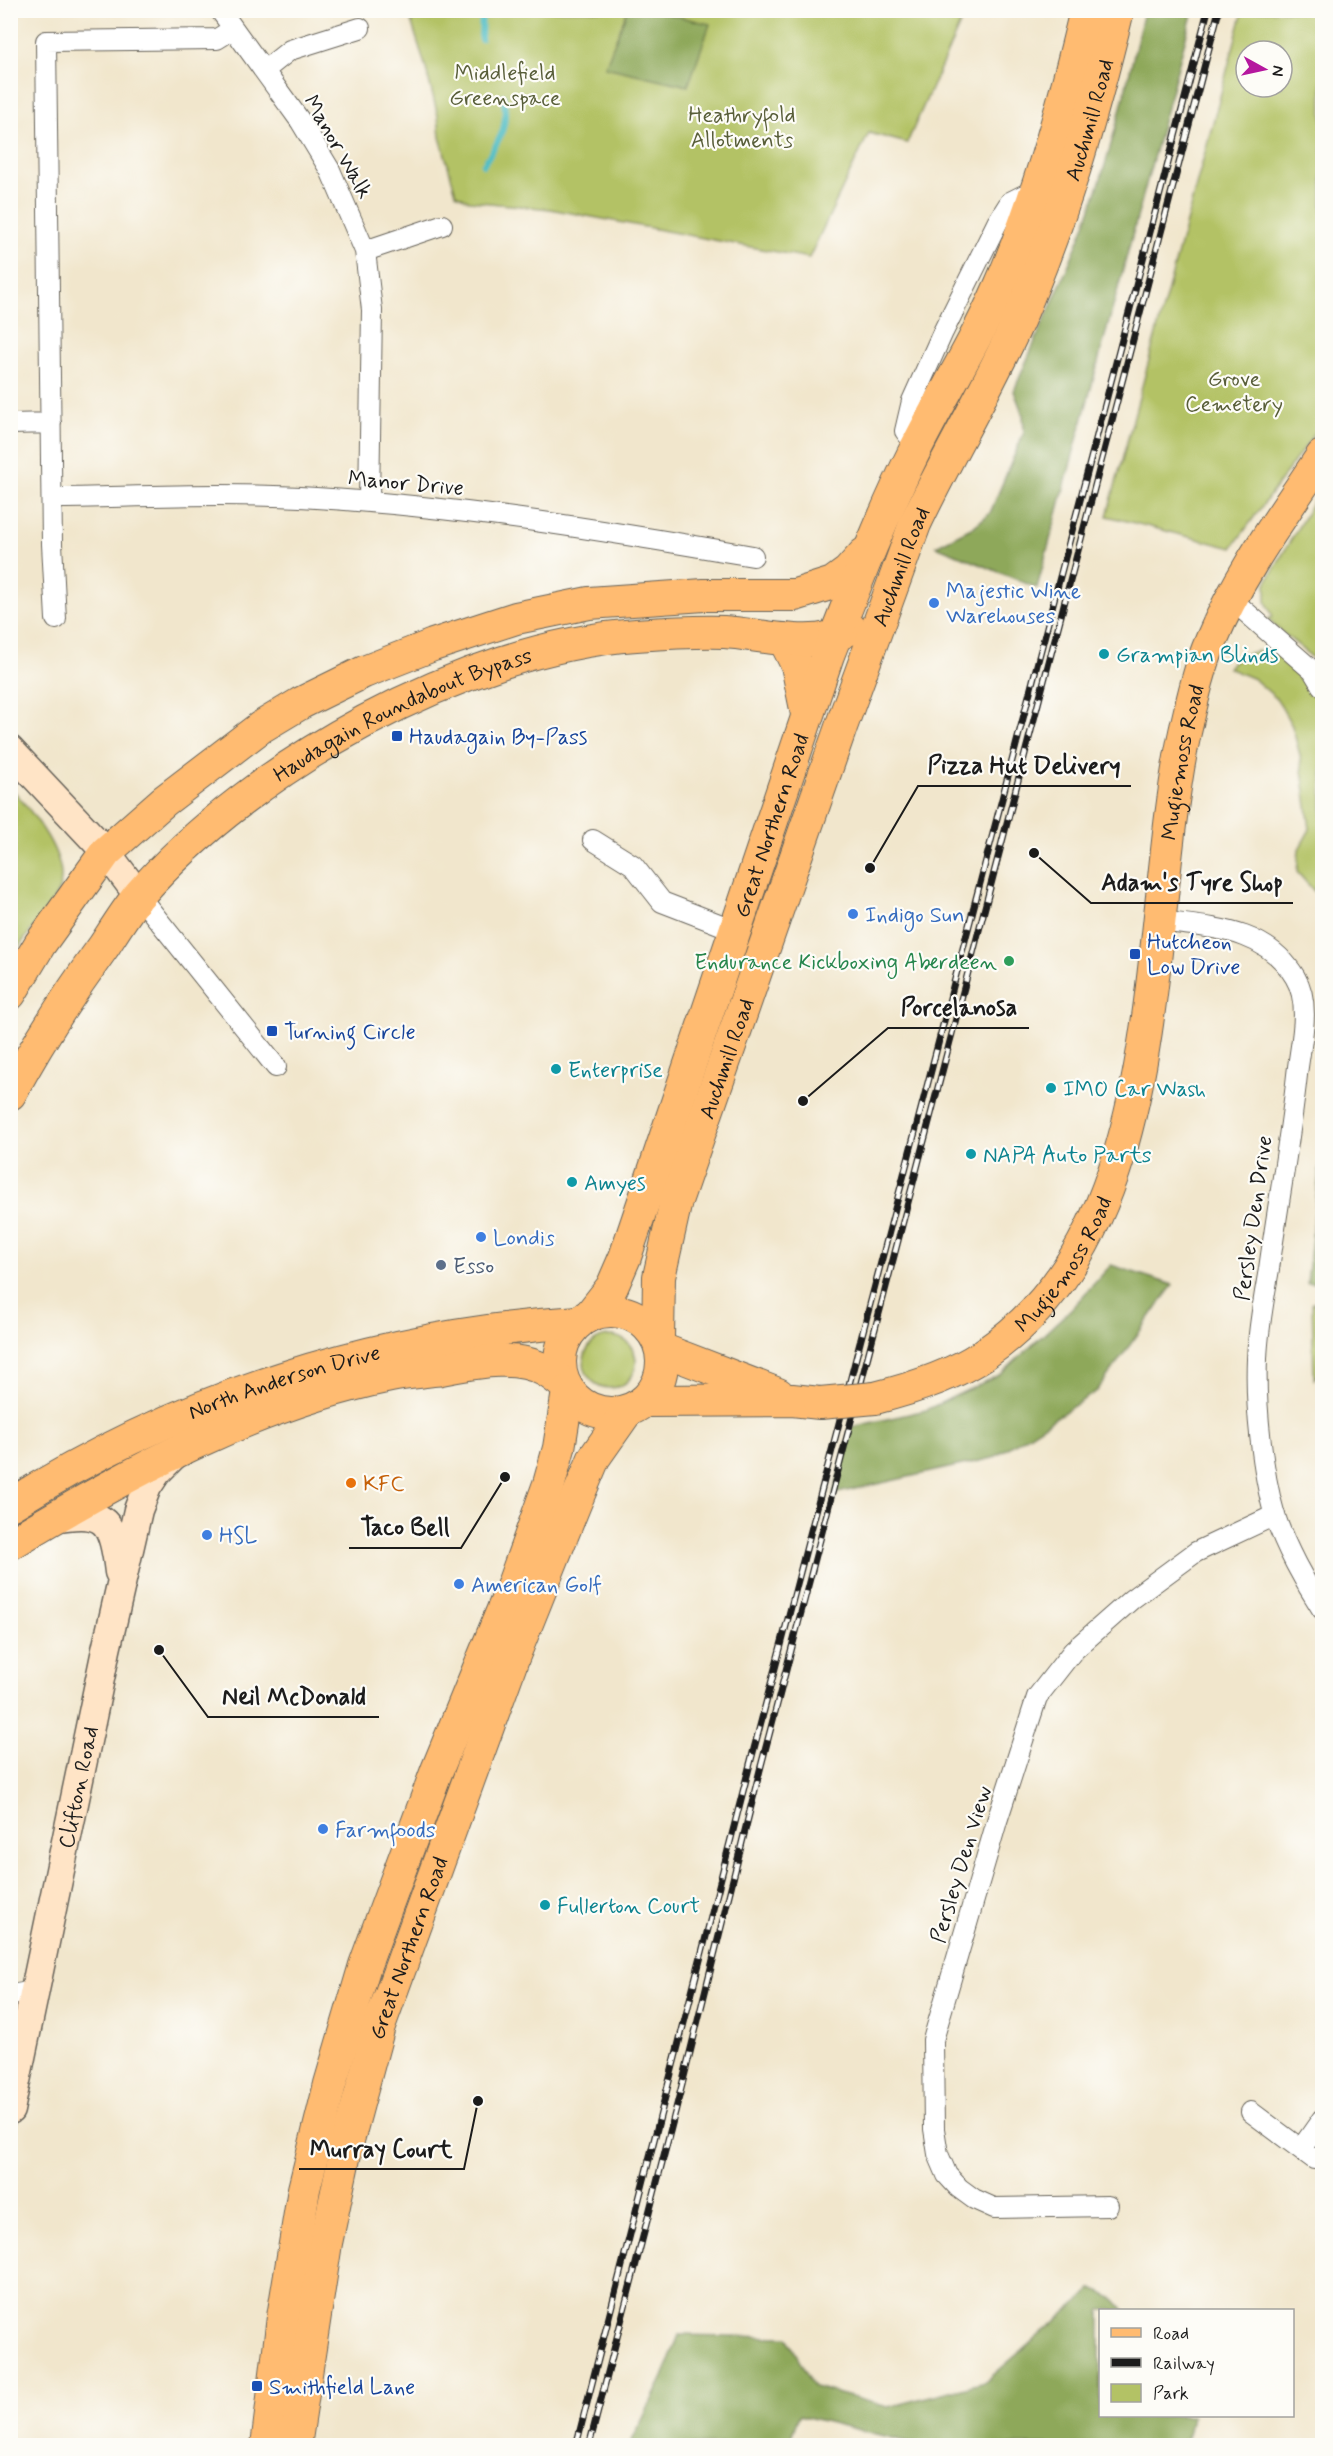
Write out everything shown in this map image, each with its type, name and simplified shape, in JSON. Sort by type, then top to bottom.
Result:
[{"type":"main road","name":"Auchmill Road","points":[[659,1344],[659,1277],[666,1236],[700,1131],[904,552],[938,474],[1016,325],[1045,256],[1085,137],[1118,10]]},
{"type":"main road","name":"Auchmill Road","points":[[835,637],[888,504],[965,359],[1006,273],[1034,197],[1070,76],[1085,11]]},
{"type":"main road","name":"Mugiemoss Road","points":[[636,1406],[875,1398],[936,1378],[983,1355],[1024,1321],[1066,1271],[1101,1208],[1113,1177],[1136,1091],[1185,732],[1210,643],[1258,551],[1323,456]]},
{"type":"main road","name":"Haudagain Roundabout Bypass","points":[[10,994],[40,944],[106,852],[164,801],[261,727],[301,703],[364,672],[433,645],[516,618],[589,603],[704,595],[771,596],[807,593],[833,583],[848,572],[872,544]]},
{"type":"main road","name":"Haudagain Roundabout Bypass","points":[[10,1094],[53,1019],[139,896],[212,825],[298,762],[363,723],[467,676],[536,653],[607,639],[722,632],[784,639],[813,640],[835,637],[858,622],[870,608],[904,552]]},
{"type":"main road","name":"Great Northern Road","points":[[584,1318],[612,1287],[625,1257],[835,637]]},
{"type":"main road","points":[[784,639],[797,665],[808,718]]},
{"type":"main road","points":[[613,1310],[631,1314],[647,1324],[659,1344],[663,1363],[661,1377],[655,1390],[636,1406],[611,1414],[594,1411],[580,1403],[566,1388],[560,1368],[561,1351],[567,1335],[584,1318],[613,1310]]},
{"type":"main road","name":"North Anderson Drive","points":[[10,1505],[52,1479],[148,1431],[264,1383],[378,1352],[451,1336],[584,1318]]},
{"type":"main road","points":[[659,1344],[806,1402]]},
{"type":"main road","name":"North Anderson Drive","points":[[10,1544],[125,1477],[178,1451],[297,1402],[391,1376],[479,1362],[504,1361],[545,1370],[566,1388]]},
{"type":"main road","name":"Great Northern Road","points":[[267,2445],[283,2317],[304,2189],[330,2084],[365,1965],[437,1770],[511,1590],[549,1485],[559,1448],[566,1388]]},
{"type":"main road","name":"Great Northern Road","points":[[295,2445],[326,2243],[346,2144],[379,2026],[509,1669],[574,1506],[594,1458],[636,1406]]},
{"type":"main road","points":[[10,1479],[52,1479]]},
{"type":"street","name":"Manor Walk","points":[[220,10],[265,70],[330,170],[365,251],[372,310],[369,502]]},
{"type":"street","points":[[265,70],[290,51],[360,28]]},
{"type":"street","points":[[56,619],[52,498],[46,42],[217,39],[233,29]]},
{"type":"street","points":[[365,251],[442,225]]},
{"type":"street","points":[[10,424],[51,423]]},
{"type":"street","name":"Manor Drive","points":[[52,498],[281,497],[369,502],[520,517],[753,556]]},
{"type":"street","points":[[1231,599],[1313,671],[1323,686]]},
{"type":"street","points":[[10,750],[106,852],[276,1067]]},
{"type":"street","points":[[593,840],[633,864],[662,902],[737,931]]},
{"type":"street","name":"Persley Den Drive","points":[[1159,921],[1228,931],[1256,940],[1274,952],[1295,977],[1302,994],[1304,1013],[1296,1089],[1257,1359],[1261,1446],[1275,1515],[1305,1579],[1323,1609]]},
{"type":"street","name":"Clifton Road","points":[[10,2110],[23,1993],[120,1583],[130,1554],[138,1510],[147,1487],[157,1472],[178,1451]]},
{"type":"street","name":"Clifton Road","points":[[54,1518],[79,1513],[95,1517],[108,1525],[117,1552],[120,1583]]},
{"type":"street","name":"Persley Den View","points":[[1108,2206],[994,2208],[974,2199],[959,2188],[947,2175],[938,2154],[934,2129],[933,2040],[997,1821],[1037,1697],[1073,1651],[1132,1599],[1196,1552],[1275,1515]]},
{"type":"street","points":[[1251,2112],[1308,2154],[1323,2119]]},
{"type":"green space","name":"Heathryfold Allotments","points":[[957,10],[964,15],[907,143],[869,133],[809,258],[550,209],[470,201],[456,194],[440,137],[438,116],[425,65],[408,11]]},
{"type":"green space","points":[[627,11],[655,11],[710,24],[688,86],[605,67]]},
{"type":"green space","points":[[1144,11],[1193,11],[1037,588],[936,546],[973,527],[990,513],[1024,432],[1023,415],[1014,391],[1092,205],[1114,133]]},
{"type":"green space","name":"Grove Cemetery","points":[[1243,11],[1322,11],[1322,423],[1232,548],[1107,516],[1234,44],[1234,99],[1294,99],[1294,39],[1235,39]]},
{"type":"green space","points":[[1322,486],[1322,669],[1310,655],[1268,619],[1273,617],[1266,602],[1266,583]]},
{"type":"green space","points":[[1257,651],[1279,655],[1304,677],[1322,706],[1322,900],[1297,872],[1299,849],[1310,829],[1300,755],[1292,726],[1277,699],[1254,679],[1228,668],[1239,656]]},
{"type":"green space","points":[[11,788],[47,835],[59,864],[61,877],[55,897],[11,958]]},
{"type":"green space","points":[[1322,1145],[1322,1283],[1307,1283]]},
{"type":"green space","points":[[1111,1265],[1173,1285],[1097,1391],[993,1458],[833,1494],[852,1427],[926,1410],[1001,1374],[1071,1309]]},
{"type":"green space","points":[[1322,1302],[1322,1370],[1314,1379],[1312,1303]]},
{"type":"green space","points":[[610,1336],[624,1340],[632,1348],[636,1362],[632,1376],[624,1384],[610,1388],[596,1384],[588,1376],[584,1362],[588,1348],[596,1340]]},
{"type":"green space","points":[[1093,2289],[1114,2299],[1123,2309],[1099,2309],[1099,2417],[1192,2417],[1186,2445],[920,2445],[799,2415],[788,2445],[630,2445],[663,2377],[679,2335],[787,2337],[814,2387],[888,2407],[985,2382]]},
{"type":"waterway","points":[[481,39],[482,10]]},
{"type":"waterway","points":[[483,165],[502,133],[505,116],[503,96]]},
{"type":"railway","points":[[576,2446],[750,1764],[1208,10]]},
{"type":"railway","points":[[589,2446],[761,1766],[1219,10]]},
{"type":"place","name":"Majestic Wine Warehouses","points":[[934,603]]},
{"type":"place","name":"Grampian Blinds","points":[[1104,654]]},
{"type":"place","name":"Haudagain By-Pass","points":[[397,736]]},
{"type":"place","name":"Adam's Tyre Shop","points":[[1034,853]]},
{"type":"place","name":"Pizza Hut Delivery","points":[[870,868]]},
{"type":"place","name":"Indigo Sun","points":[[853,914]]},
{"type":"place","name":"Hutcheon Low Drive","points":[[1135,954]]},
{"type":"place","name":"Endurance Kickboxing Aberdeen","points":[[1009,961]]},
{"type":"place","name":"Turning Circle","points":[[272,1031]]},
{"type":"place","name":"Enterprise","points":[[556,1069]]},
{"type":"place","name":"IMO Car Wash","points":[[1051,1088]]},
{"type":"place","name":"Porcelanosa","points":[[803,1101]]},
{"type":"place","name":"NAPA Auto Parts","points":[[971,1154]]},
{"type":"place","name":"Amyes","points":[[572,1182]]},
{"type":"place","name":"Londis","points":[[481,1237]]},
{"type":"place","name":"Esso","points":[[441,1265]]},
{"type":"place","name":"Taco Bell","points":[[505,1477]]},
{"type":"place","name":"KFC","points":[[351,1483]]},
{"type":"place","name":"HSL","points":[[207,1535]]},
{"type":"place","name":"American Golf","points":[[459,1584]]},
{"type":"place","name":"Neil McDonald","points":[[159,1650]]},
{"type":"place","name":"Farmfoods","points":[[323,1829]]},
{"type":"place","name":"Fullerton Court","points":[[545,1905]]},
{"type":"place","name":"Murray Court","points":[[478,2101]]},
{"type":"place","name":"Smithfield Lane","points":[[257,2386]]},
{"type":"park label","name":"Middlefield Greenspace","points":[[505,84]]}]
